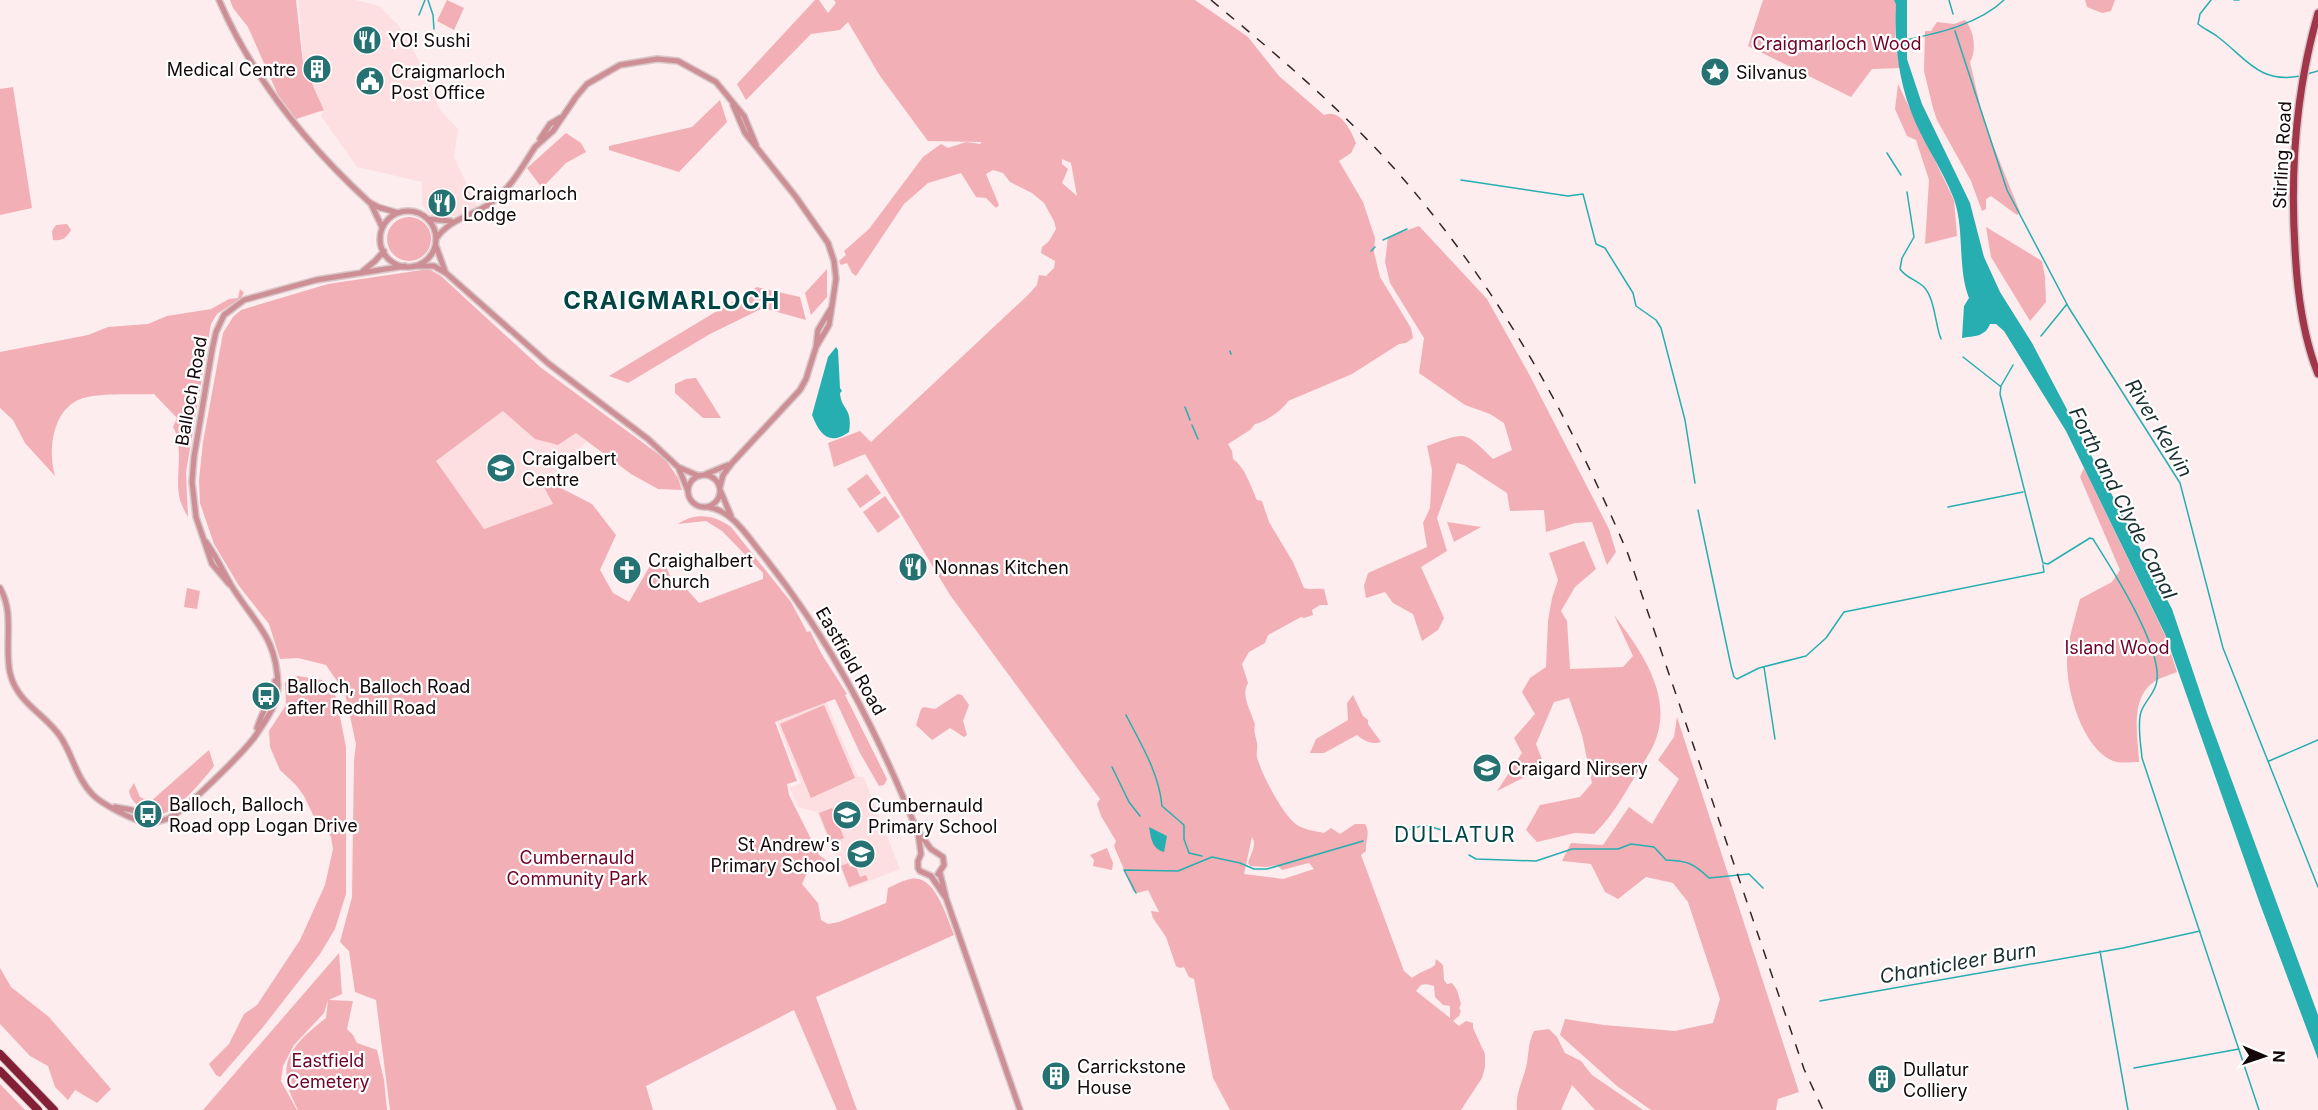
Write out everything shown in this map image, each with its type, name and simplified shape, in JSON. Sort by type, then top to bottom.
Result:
[{"type":"highway","points":[[0,1054],[54,1110]]},
{"type":"highway","points":[[0,1071],[38,1110]]},
{"type":"main road","name":"Stirling Road","points":[[2318,13],[2301,93],[2293,162],[2296,265],[2304,331],[2318,374]]},
{"type":"street","points":[[219,0],[243,48],[268,89],[307,139],[369,202],[398,213],[416,213],[440,221],[456,221]]},
{"type":"street","points":[[414,266],[430,256],[446,226],[482,209],[500,195],[515,178],[550,124],[566,114],[587,84],[620,65],[657,59],[678,61],[716,82],[744,116],[756,145],[816,223],[828,243],[836,279],[829,325],[816,347],[806,379],[793,400],[723,475],[716,502],[708,507],[698,507],[694,504],[678,467]]},
{"type":"street","points":[[369,202],[382,227],[381,242],[389,258],[405,266],[434,266],[446,273],[524,344],[648,439],[678,467],[711,476],[720,489]]},
{"type":"street","points":[[382,227],[390,217],[398,213]]},
{"type":"street","points":[[426,218],[435,230],[437,255],[446,273]]},
{"type":"street","points":[[359,274],[384,251]]},
{"type":"street","name":"Balloch Road","points":[[0,588],[7,609],[9,666],[16,689],[23,700],[52,726],[61,738],[85,787],[99,801],[110,806],[132,810],[155,821],[171,817],[183,809],[255,736],[261,714],[272,696],[277,674],[265,632],[232,586],[220,576],[212,564],[196,517],[192,482],[216,332],[224,315],[244,300],[331,277],[405,266]]},
{"type":"street","points":[[688,493],[690,484],[701,475],[732,463]]},
{"type":"street","name":"Eastfield Road","points":[[720,489],[733,519],[794,595],[839,663],[866,716],[918,833],[931,849],[944,858],[944,865],[940,873],[946,898],[1020,1110]]},
{"type":"street","name":"Eastfield Road","points":[[708,507],[720,510],[733,519]]},
{"type":"street","name":"Eastfield Road","points":[[918,833],[921,854],[918,868],[931,876],[946,898]]},
{"type":"street","points":[[921,854],[931,849]]},
{"type":"street","points":[[931,876],[940,873]]},
{"type":"shaded area","points":[[299,0],[356,0],[379,6],[399,26],[425,71],[440,110],[458,129],[454,157],[478,208],[462,215],[444,217],[429,214],[422,204],[422,182],[357,167],[321,116],[324,109],[303,64]]},
{"type":"shaded area","name":"Craigalbert Centre","points":[[503,411],[535,439],[576,433],[587,441],[555,476],[553,484],[544,487],[553,504],[484,529],[436,461]]},
{"type":"shaded area","points":[[826,702],[858,777],[863,777],[865,780],[900,869],[849,889],[817,812],[798,807],[790,788],[801,783],[777,722]]},
{"type":"green space","points":[[230,0],[296,0],[303,64],[324,110],[296,119],[278,95],[248,27],[233,8]]},
{"type":"green space","points":[[447,0],[464,8],[454,30],[437,21]]},
{"type":"green space","points":[[815,0],[819,0],[828,13],[836,3],[834,0],[1195,0],[1248,37],[1279,76],[1324,115],[1340,117],[1348,127],[1356,143],[1351,153],[1339,161],[1363,202],[1375,238],[1374,252],[1380,277],[1411,328],[1413,338],[1406,343],[1399,344],[1352,374],[1288,401],[1283,408],[1255,424],[1250,430],[1228,444],[1233,459],[1244,472],[1257,500],[1262,501],[1269,522],[1293,562],[1304,588],[1324,589],[1328,605],[1320,605],[1312,610],[1313,615],[1301,617],[1268,635],[1265,643],[1249,652],[1242,664],[1248,683],[1245,693],[1255,725],[1259,764],[1285,813],[1300,827],[1324,833],[1331,828],[1340,834],[1355,824],[1365,824],[1368,834],[1366,851],[1361,855],[1404,971],[1412,978],[1435,965],[1436,959],[1443,965],[1444,980],[1447,984],[1452,983],[1457,990],[1461,1011],[1453,1021],[1459,1026],[1466,1021],[1473,1023],[1473,1028],[1485,1054],[1482,1078],[1461,1110],[1230,1110],[1213,1078],[1194,979],[1189,977],[1184,967],[1176,966],[1166,937],[1153,918],[1151,911],[1159,912],[1148,890],[1138,893],[1133,891],[1114,846],[1116,841],[1101,816],[1097,804],[1100,799],[950,595],[865,454],[834,467],[828,443],[860,431],[871,442],[1028,295],[1037,285],[1039,275],[1046,276],[1054,268],[1055,261],[1041,253],[1042,247],[1049,241],[1056,229],[1054,221],[1044,203],[1032,193],[1010,182],[1003,173],[993,170],[986,174],[999,205],[996,208],[986,198],[976,197],[961,173],[928,183],[904,204],[856,276],[847,263],[841,265],[839,261],[846,255],[844,251],[869,229],[923,157],[941,144],[948,148],[966,142],[980,144],[982,142],[928,141],[880,76],[848,22],[840,30],[811,34],[746,100],[737,84]],"holes":[[[1062,159],[1071,163],[1077,196],[1062,183],[1068,169],[1062,164]],[[1252,837],[1254,846],[1248,863],[1250,866],[1277,865],[1282,870],[1309,863],[1314,869],[1283,879],[1244,874]],[[1421,985],[1434,986],[1435,997],[1443,1005],[1450,1006],[1450,1018],[1416,991]]]},
{"type":"green space","name":"Craigmarloch Wood","points":[[1763,0],[1894,0],[1896,5],[1895,45],[1900,68],[1872,69],[1851,97],[1748,46]]},
{"type":"green space","points":[[2085,0],[2115,0],[2111,11],[2102,13],[2087,7]]},
{"type":"green space","points":[[1965,20],[1974,40],[1970,62],[1981,110],[2020,212],[2017,215],[1991,196],[1986,199],[1986,209],[1982,211],[1971,181],[1937,120],[1933,108],[1924,71],[1925,31],[1931,31],[1937,22],[1954,24]]},
{"type":"green space","points":[[1898,84],[1954,200],[1957,236],[1925,244],[1929,180],[1916,140],[1907,136],[1895,109]]},
{"type":"green space","points":[[13,87],[32,208],[0,215],[0,89]]},
{"type":"green space","points":[[720,100],[727,122],[679,172],[609,150],[609,146],[692,127]]},
{"type":"green space","points":[[566,133],[581,143],[586,152],[566,163],[542,188],[527,168]]},
{"type":"green space","points":[[409,217],[418,218],[425,223],[430,230],[430,248],[425,255],[418,260],[409,261],[400,260],[393,255],[388,248],[387,239],[388,230],[393,223],[400,218]]},
{"type":"green space","points":[[67,224],[71,230],[67,235],[62,239],[53,240],[52,231],[56,225]]},
{"type":"green space","points":[[1419,226],[1487,299],[1529,374],[1609,529],[1616,552],[1607,565],[1592,522],[1575,523],[1546,532],[1544,510],[1510,511],[1507,493],[1464,465],[1457,463],[1437,518],[1447,551],[1421,567],[1444,618],[1438,630],[1422,641],[1413,614],[1393,603],[1385,592],[1366,598],[1364,586],[1368,573],[1427,547],[1423,523],[1430,508],[1432,470],[1427,446],[1464,436],[1476,443],[1493,459],[1512,450],[1504,423],[1490,414],[1465,405],[1419,373],[1424,338],[1390,283],[1385,262],[1388,237]]},
{"type":"green space","points":[[1986,227],[2042,261],[2046,302],[2030,321],[1991,257]]},
{"type":"green space","name":"Cumbernauld Community Park","points":[[429,269],[441,276],[540,367],[665,459],[678,478],[682,490],[658,489],[631,474],[576,433],[558,445],[535,439],[503,411],[436,461],[484,529],[553,504],[544,487],[553,484],[592,504],[616,535],[600,570],[613,593],[629,602],[650,566],[664,562],[670,576],[682,584],[699,603],[763,579],[763,573],[722,531],[706,521],[678,524],[691,518],[705,516],[718,520],[731,527],[791,602],[807,632],[810,631],[847,694],[845,695],[887,779],[884,785],[879,786],[860,753],[835,699],[775,722],[797,781],[787,784],[789,795],[819,855],[826,860],[806,875],[802,884],[818,903],[821,920],[828,924],[839,922],[886,903],[888,888],[902,881],[919,879],[927,883],[939,899],[954,935],[816,997],[857,1110],[837,1110],[794,1010],[646,1086],[653,1110],[390,1110],[376,1000],[355,992],[349,951],[340,942],[352,897],[356,744],[345,693],[326,665],[298,658],[280,659],[269,624],[239,586],[214,544],[200,503],[199,480],[203,442],[223,333],[233,317],[241,310],[328,284]]},
{"type":"green space","points":[[827,269],[827,297],[811,315],[805,293]]},
{"type":"green space","points":[[757,287],[800,297],[806,320],[763,308],[710,334],[628,383],[609,376]]},
{"type":"green space","points":[[240,289],[244,293],[241,298],[217,314],[211,324],[186,472],[188,517],[178,491],[179,453],[173,427],[177,418],[154,394],[87,397],[67,408],[55,429],[52,453],[55,476],[25,443],[13,420],[0,408],[0,352],[88,335],[108,327],[148,324],[167,316],[211,309],[229,299],[238,298]]},
{"type":"green space","points":[[696,378],[721,418],[703,418],[675,393],[675,384]]},
{"type":"green space","name":"Island Wood","points":[[2084,468],[2165,635],[2177,672],[2155,681],[2141,697],[2137,718],[2139,762],[2117,762],[2101,753],[2084,731],[2070,688],[2067,654],[2080,599],[2112,582],[2120,570],[2080,477]]},
{"type":"green space","points":[[867,474],[881,493],[860,508],[847,489]]},
{"type":"green space","points":[[885,496],[900,517],[878,533],[863,512]]},
{"type":"green space","points":[[1447,522],[1481,527],[1454,542]]},
{"type":"green space","points":[[1584,541],[1596,569],[1575,587],[1561,611],[1567,621],[1570,669],[1623,667],[1633,656],[1614,615],[1635,644],[1652,676],[1658,693],[1659,728],[1651,750],[1625,793],[1611,815],[1594,834],[1575,833],[1537,842],[1526,830],[1540,805],[1580,797],[1592,783],[1582,735],[1569,698],[1554,702],[1536,744],[1545,767],[1497,791],[1522,753],[1514,738],[1535,714],[1522,692],[1530,678],[1546,667],[1548,621],[1558,580],[1549,553]]},
{"type":"green space","points":[[187,588],[200,591],[197,609],[184,607]]},
{"type":"green space","points":[[298,676],[322,680],[330,686],[336,697],[346,747],[346,894],[335,929],[320,954],[263,1027],[220,1077],[209,1064],[229,1044],[244,1014],[257,1005],[300,940],[325,885],[333,849],[331,837],[316,821],[296,785],[280,770],[270,747],[269,731],[286,705],[285,683],[289,678]]},
{"type":"green space","points":[[958,694],[962,695],[969,705],[963,721],[967,735],[964,737],[950,728],[932,740],[916,725],[921,709],[924,707],[935,709]]},
{"type":"green space","points":[[1353,695],[1363,716],[1368,720],[1368,724],[1381,742],[1368,742],[1357,735],[1324,753],[1310,753],[1316,739],[1348,720],[1347,703]]},
{"type":"green space","points":[[824,705],[855,778],[811,798],[780,724]]},
{"type":"green space","points":[[1677,717],[1799,1092],[1778,1099],[1776,1110],[1651,1110],[1617,1086],[1560,1035],[1565,1019],[1675,1031],[1713,1023],[1720,999],[1688,902],[1673,883],[1646,877],[1618,899],[1605,892],[1591,864],[1562,861],[1571,843],[1603,845],[1629,807],[1652,824],[1679,779],[1658,760],[1674,737]]},
{"type":"green space","points":[[209,750],[214,766],[189,795],[166,813],[152,815],[132,799],[129,791],[134,783],[140,797],[150,802]]},
{"type":"green space","points":[[832,808],[844,838],[839,840],[841,845],[833,848],[819,813]]},
{"type":"green space","points":[[1107,848],[1113,863],[1112,870],[1093,866],[1094,860],[1090,855]]},
{"type":"green space","points":[[848,863],[850,867],[855,865],[860,877],[866,875],[868,880],[849,887],[841,866]]},
{"type":"green space","name":"Eastfield Cemetery","points":[[339,953],[342,994],[329,1000],[353,1001],[347,1029],[357,1043],[377,1050],[384,1080],[387,1110],[298,1110],[287,1081],[289,1058],[303,1038],[326,1018],[328,1000],[324,1013],[294,1045],[283,1066],[281,1081],[297,1110],[203,1110]]},
{"type":"green space","points":[[0,968],[11,987],[49,1017],[111,1089],[97,1103],[75,1090],[68,1100],[55,1087],[48,1066],[30,1056],[0,1024]]},
{"type":"green space","points":[[1549,1029],[1557,1037],[1565,1053],[1581,1061],[1592,1075],[1643,1110],[1595,1110],[1572,1085],[1561,1110],[1517,1110],[1517,1098],[1526,1069],[1532,1035],[1534,1031]]},
{"type":"green space","points":[[0,1084],[25,1110],[0,1110]]},
{"type":"water","points":[[1894,0],[1907,0],[1907,59],[1922,104],[1970,203],[1984,257],[2000,292],[2032,343],[2172,609],[2207,713],[2318,1015],[2318,1059],[2260,904],[2165,634],[2066,431],[2004,331],[1996,324],[1990,324],[1982,334],[1962,338],[1964,306],[1969,298],[1963,274],[1957,211],[1949,188],[1910,109],[1902,84]]},
{"type":"water","points":[[836,347],[841,399],[848,413],[850,424],[849,432],[831,438],[822,433],[812,415],[828,357]]},
{"type":"water","points":[[1149,827],[1167,836],[1164,852],[1155,846]]},
{"type":"waterway","points":[[419,15],[425,0]]},
{"type":"waterway","points":[[428,0],[433,15],[434,29]]},
{"type":"waterway","name":"River Kelvin","points":[[1949,0],[1953,14]]},
{"type":"waterway","name":"River Kelvin","points":[[1906,40],[1945,31],[1971,21],[2004,0]]},
{"type":"waterway","points":[[2211,0],[2200,14],[2198,24],[2216,35],[2245,61],[2263,73],[2286,77],[2300,76]]},
{"type":"waterway","points":[[2234,0],[2239,0]]},
{"type":"waterway","name":"River Kelvin","points":[[1955,31],[2007,190],[2069,308],[2180,483],[2223,648],[2318,887]]},
{"type":"waterway","points":[[2307,74],[2318,71]]},
{"type":"waterway","points":[[1887,153],[1901,175]]},
{"type":"waterway","points":[[1461,180],[1568,196],[1583,194],[1596,244],[1605,248],[1633,293],[1636,306],[1656,320],[1661,328],[1685,420],[1695,483]]},
{"type":"waterway","points":[[1907,192],[1914,237],[1902,258],[1900,269],[1928,292],[1941,339]]},
{"type":"waterway","points":[[1383,240],[1407,229]]},
{"type":"waterway","points":[[1371,251],[1375,247]]},
{"type":"waterway","points":[[2041,336],[2067,304]]},
{"type":"waterway","points":[[1963,357],[2000,386]]},
{"type":"waterway","points":[[2013,365],[2001,386],[2000,394],[2043,563],[2048,564],[2090,538],[2093,539],[2134,608],[2151,647],[2157,680],[2155,689],[2140,717],[2142,758],[2259,1110]]},
{"type":"waterway","points":[[1185,407],[1190,420]]},
{"type":"waterway","points":[[1192,425],[1198,439]]},
{"type":"waterway","points":[[1948,507],[2023,492]]},
{"type":"waterway","points":[[1698,510],[1731,666],[1734,677],[1737,679],[1759,668],[1806,656],[1826,638],[1844,612],[2044,572],[2043,565]]},
{"type":"waterway","points":[[1764,667],[1775,739]]},
{"type":"waterway","name":"Chanticleer Burn","points":[[1126,715],[1153,770],[1162,806],[1184,825],[1184,839],[1189,853],[1202,856]]},
{"type":"waterway","points":[[2269,761],[2318,740]]},
{"type":"waterway","points":[[1112,767],[1129,802],[1140,816]]},
{"type":"waterway","name":"Chanticleer Burn","points":[[1409,830],[1424,825],[1442,830]]},
{"type":"waterway","name":"Chanticleer Burn","points":[[1136,893],[1124,870],[1178,871],[1212,857],[1240,863],[1254,869],[1267,869],[1363,841]]},
{"type":"waterway","name":"Chanticleer Burn","points":[[1469,855],[1476,859],[1536,861],[1572,849],[1618,849],[1631,844],[1654,847],[1666,860],[1690,864],[1709,878],[1749,874],[1763,888]]},
{"type":"waterway","name":"Chanticleer Burn","points":[[1820,1001],[2123,948],[2200,931]]},
{"type":"waterway","name":"Chanticleer Burn","points":[[2100,951],[2128,1110]]},
{"type":"waterway","points":[[2134,1068],[2239,1049]]},
{"type":"railway","points":[[1211,0],[1333,106],[1400,175],[1470,264],[1501,309],[1556,403],[1628,554],[1804,1069],[1823,1110]]},
{"type":"place","name":"YO! Sushi","points":[[367,40]]},
{"type":"place","name":"Medical Centre","points":[[317,69]]},
{"type":"place","name":"Silvanus","points":[[1715,72]]},
{"type":"place","name":"Craigmarloch Post Office","points":[[370,81]]},
{"type":"place","name":"Craigmarloch Lodge","points":[[442,203]]},
{"type":"place","name":"Craigalbert Centre","points":[[501,468]]},
{"type":"place","name":"Nonnas Kitchen","points":[[913,567]]},
{"type":"place","name":"Craighalbert Church","points":[[627,570]]},
{"type":"place","name":"Balloch, Balloch Road after Redhill Road","points":[[266,696]]},
{"type":"place","name":"Craigard Nirsery","points":[[1487,768]]},
{"type":"place","name":"Balloch, Balloch Road opp Logan Drive","points":[[148,814]]},
{"type":"place","name":"Cumbernauld Primary School","points":[[847,815]]},
{"type":"place","name":"St Andrew's Primary School","points":[[861,854]]},
{"type":"place","name":"Carrickstone House","points":[[1056,1076]]},
{"type":"place","name":"Dullatur Colliery","points":[[1882,1079]]},
{"type":"district","name":"CRAIGMARLOCH","points":[[672,300]]},
{"type":"district","name":"DULLATUR","points":[[1455,834]]},
{"type":"water label","name":"Forth and Clyde Canal","points":[[2123,503]]}]
